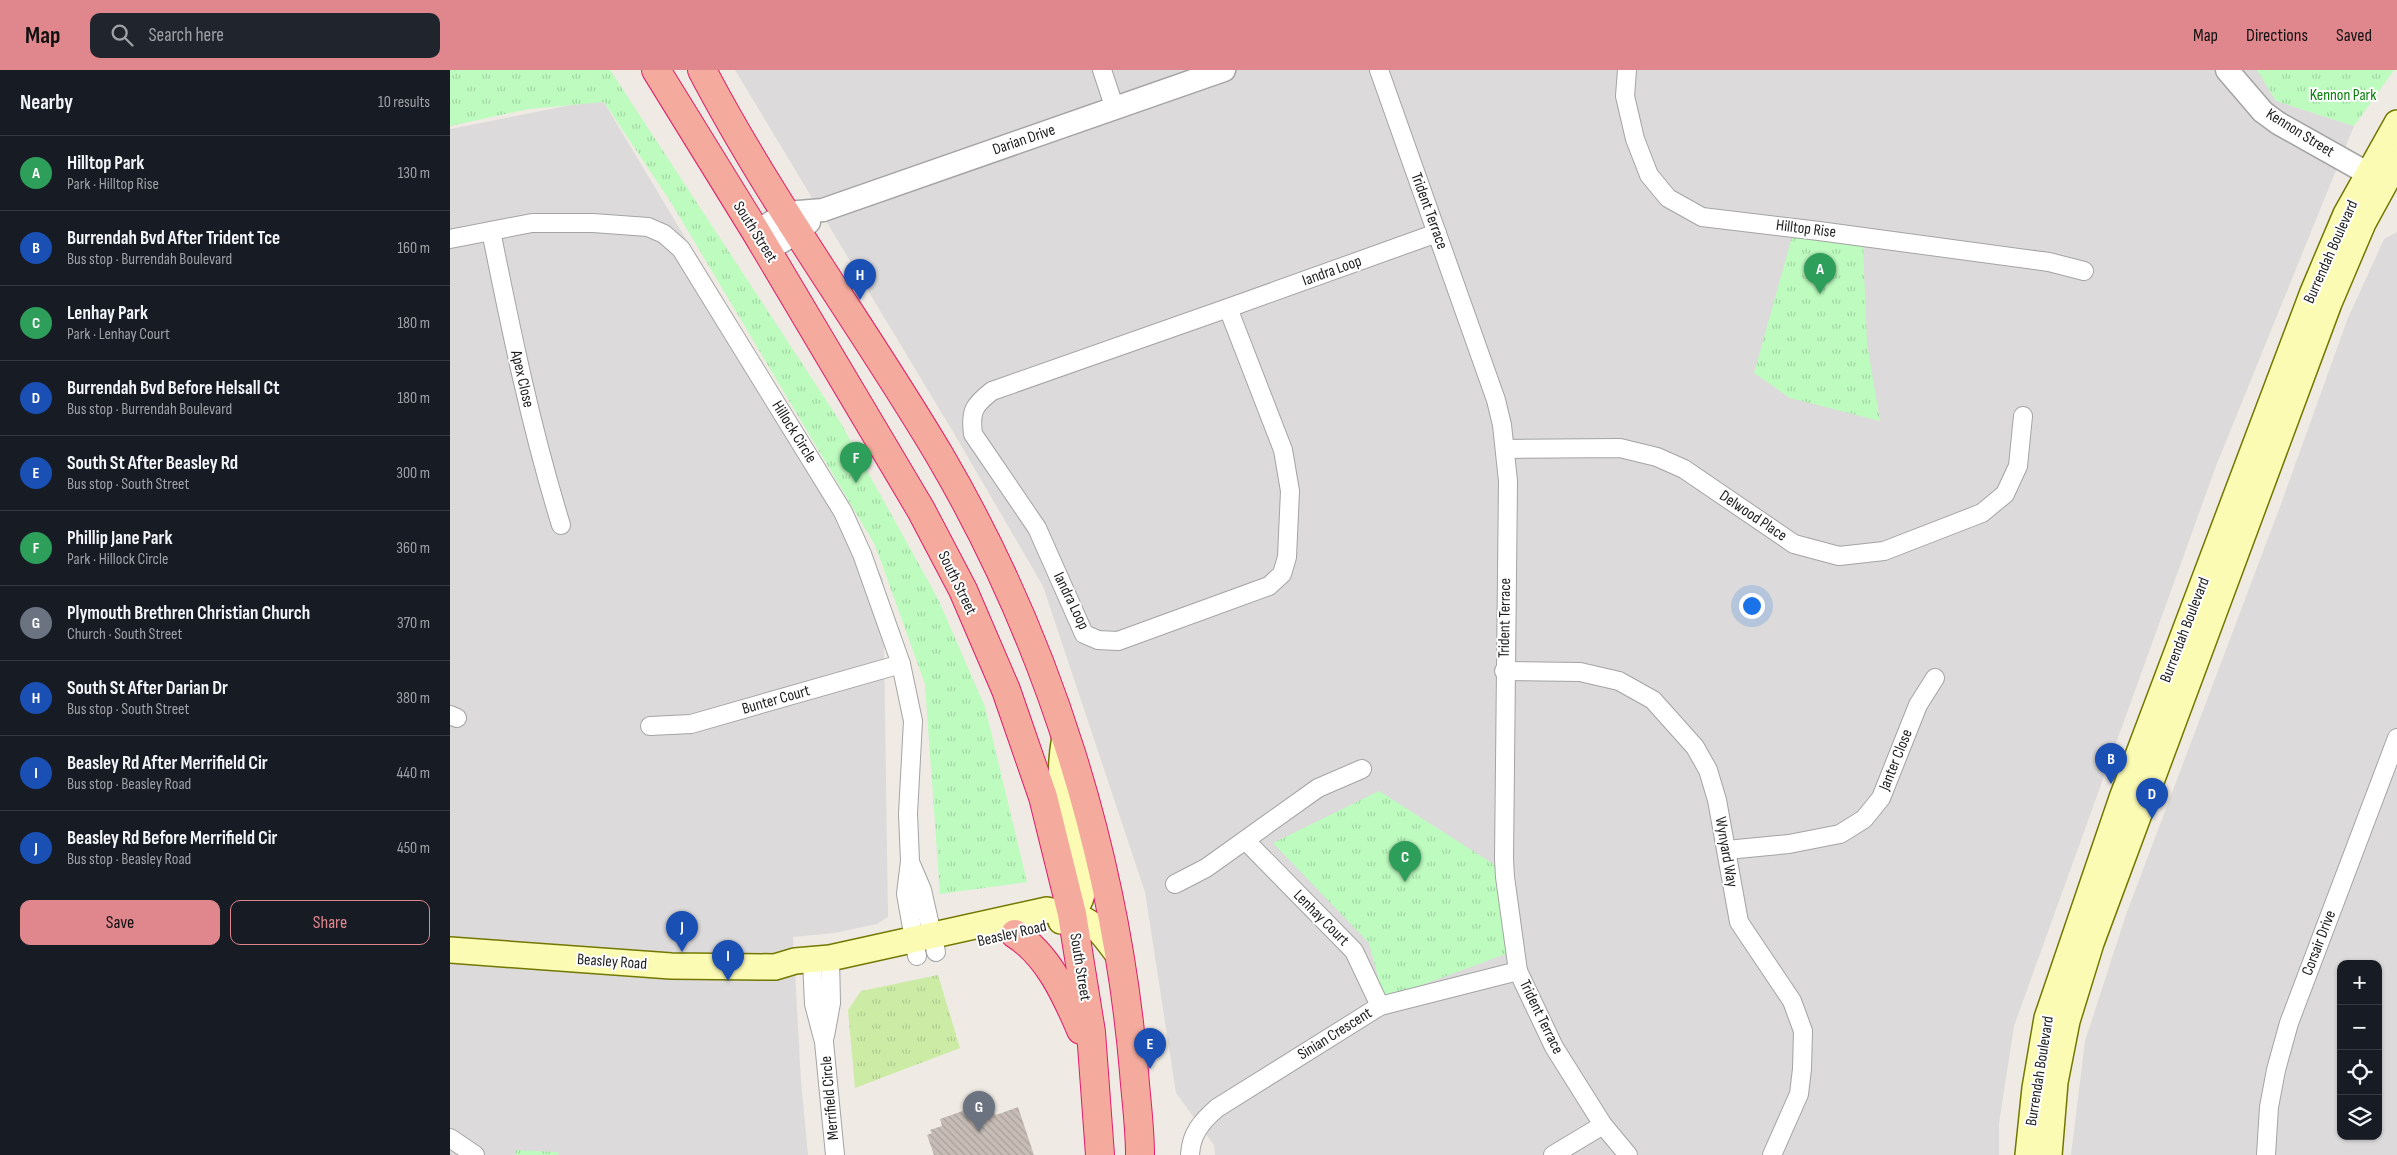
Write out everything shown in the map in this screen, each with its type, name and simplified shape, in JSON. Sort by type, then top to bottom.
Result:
[{"type":"highway","name":"South Street","points":[[656,70],[761,241],[916,502],[963,590],[1006,690],[1043,797],[1072,914],[1091,1032],[1100,1155]]},
{"type":"highway","points":[[702,70],[792,222],[940,457],[970,512],[1027,632],[1065,736],[1094,834],[1107,887],[1129,1015],[1140,1155]]},
{"type":"highway","points":[[1015,934],[1037,951],[1056,980],[1069,1002],[1093,1059]]},
{"type":"main road","name":"Burrendah Boulevard","points":[[2028,1155],[2035,1088],[2047,1018],[2118,807],[2313,292],[2346,214],[2383,182],[2397,123]]},
{"type":"main road","name":"Burrendah Boulevard","points":[[2049,1155],[2056,1082],[2067,1021],[2091,942],[2329,303],[2363,223],[2383,182],[2397,161]]},
{"type":"main road","points":[[1065,736],[1062,760],[1062,791],[1085,884],[1081,901],[1072,914]]},
{"type":"main road","name":"Beasley Road","points":[[925,946],[1047,910],[1072,914],[1090,921],[1120,957]]},
{"type":"main road","name":"Beasley Road","points":[[450,950],[671,966],[775,967],[796,978],[821,967],[925,946],[1015,934],[1051,926],[1072,914]]},
{"type":"street","points":[[1102,70],[1116,109]]},
{"type":"street","name":"Darian Drive","points":[[761,241],[792,222],[823,210],[1224,70]]},
{"type":"street","name":"Trident Terrace","points":[[1379,70],[1496,400],[1506,449],[1508,481],[1504,670],[1504,877],[1518,971],[1554,1047],[1603,1125],[1628,1155]]},
{"type":"street","name":"Hilltop Rise","points":[[1627,70],[1625,96],[1634,140],[1649,175],[1668,198],[1702,217],[2040,261],[2084,270]]},
{"type":"street","name":"Kennon Street","points":[[2227,70],[2263,112],[2278,123],[2383,182]]},
{"type":"street","name":"Hillock Circle","points":[[450,239],[532,223],[593,223],[648,227],[664,234],[682,249],[843,512],[862,554],[901,664],[913,721],[908,814],[910,862],[906,894],[925,946]]},
{"type":"street","name":"Apex Close","points":[[491,231],[524,391],[561,525]]},
{"type":"street","name":"Iandra Loop","points":[[1228,308],[1283,450],[1290,491],[1288,558],[1282,574],[1269,586],[1118,641],[1098,640],[1084,634],[1038,528],[973,434],[971,418],[977,403],[992,391],[1436,233]]},
{"type":"street","name":"Delwood Place","points":[[1506,449],[1620,448],[1657,457],[1684,470],[1794,544],[1839,556],[1884,551],[1982,513],[2005,494],[2018,466],[2023,416]]},
{"type":"street","name":"Bunter Court","points":[[650,726],[690,724],[901,664]]},
{"type":"street","name":"Wynyard Way","points":[[1504,670],[1580,672],[1619,681],[1654,700],[1695,747],[1708,770],[1717,800],[1739,922],[1792,1001],[1803,1031],[1799,1094],[1772,1155]]},
{"type":"street","name":"Janter Close","points":[[1726,850],[1790,844],[1840,834],[1864,819],[1881,798],[1918,705],[1935,678]]},
{"type":"street","name":"Corsair Drive","points":[[2266,1155],[2269,1107],[2276,1070],[2290,1023],[2397,738]]},
{"type":"street","points":[[1175,884],[1206,868],[1318,788],[1362,768]]},
{"type":"street","name":"Lenhay Court","points":[[1246,841],[1354,951],[1380,1006]]},
{"type":"street","name":"Merrifield Circle","points":[[821,967],[831,1003],[824,1042],[835,1155]]},
{"type":"street","name":"Sinian Crescent","points":[[1190,1155],[1196,1130],[1217,1108],[1380,1006],[1518,971]]},
{"type":"street","points":[[1553,1155],[1603,1125]]},
{"type":"street","points":[[450,1138],[475,1155]]},
{"type":"shaded area","points":[[735,70],[2257,70],[2276,101],[2354,126],[2216,466],[2014,1026],[1999,1123],[1999,1155],[1215,1155],[1214,1145],[1176,1093],[1145,892],[1043,586],[955,435]]},
{"type":"shaded area","points":[[602,99],[823,468],[883,579],[888,917],[877,924],[834,933],[793,937],[801,1081],[808,1155],[450,1155],[450,129]]},
{"type":"shaded area","points":[[2397,232],[2397,1155],[2071,1155],[2085,1041],[2127,912],[2281,504],[2348,318],[2384,239]]},
{"type":"green space","points":[[450,70],[610,70],[839,420],[938,599],[985,707],[1027,882],[940,894],[925,684],[875,545],[672,204],[604,102],[529,109],[450,126]]},
{"type":"green space","name":"Kennon Park","points":[[2257,70],[2394,70],[2354,126],[2276,101]]},
{"type":"green space","points":[[1792,237],[1863,246],[1867,343],[1880,421],[1790,398],[1754,373]]},
{"type":"green space","points":[[1379,791],[1498,867],[1514,951],[1384,999],[1369,943],[1273,843]]},
{"type":"green space","points":[[938,975],[960,1048],[855,1088],[848,1010],[861,991]]},
{"type":"green space","points":[[515,1150],[557,1152],[559,1155],[515,1155]]},
{"type":"building","points":[[974,1107],[977,1113],[992,1108],[996,1115],[1018,1107],[1034,1155],[934,1155],[927,1135],[932,1133],[930,1130],[942,1126],[940,1119]]},
{"type":"place","name":"Hilltop Park","points":[[1820,294]]},
{"type":"place","name":"South St After Darian Dr","points":[[860,300]]},
{"type":"place","name":"Phillip Jane Park","points":[[856,483]]},
{"type":"place","name":"Burrendah Bvd After Trident Tce","points":[[2111,784]]},
{"type":"place","name":"Burrendah Bvd Before Helsall Ct","points":[[2152,819]]},
{"type":"place","name":"Lenhay Park","points":[[1405,882]]},
{"type":"place","name":"Beasley Rd Before Merrifield Cir","points":[[682,952]]},
{"type":"place","name":"Beasley Rd After Merrifield Cir","points":[[728,981]]},
{"type":"place","name":"South St After Beasley Rd","points":[[1150,1069]]},
{"type":"place","name":"Plymouth Brethren Christian Church","points":[[979,1132]]}]
